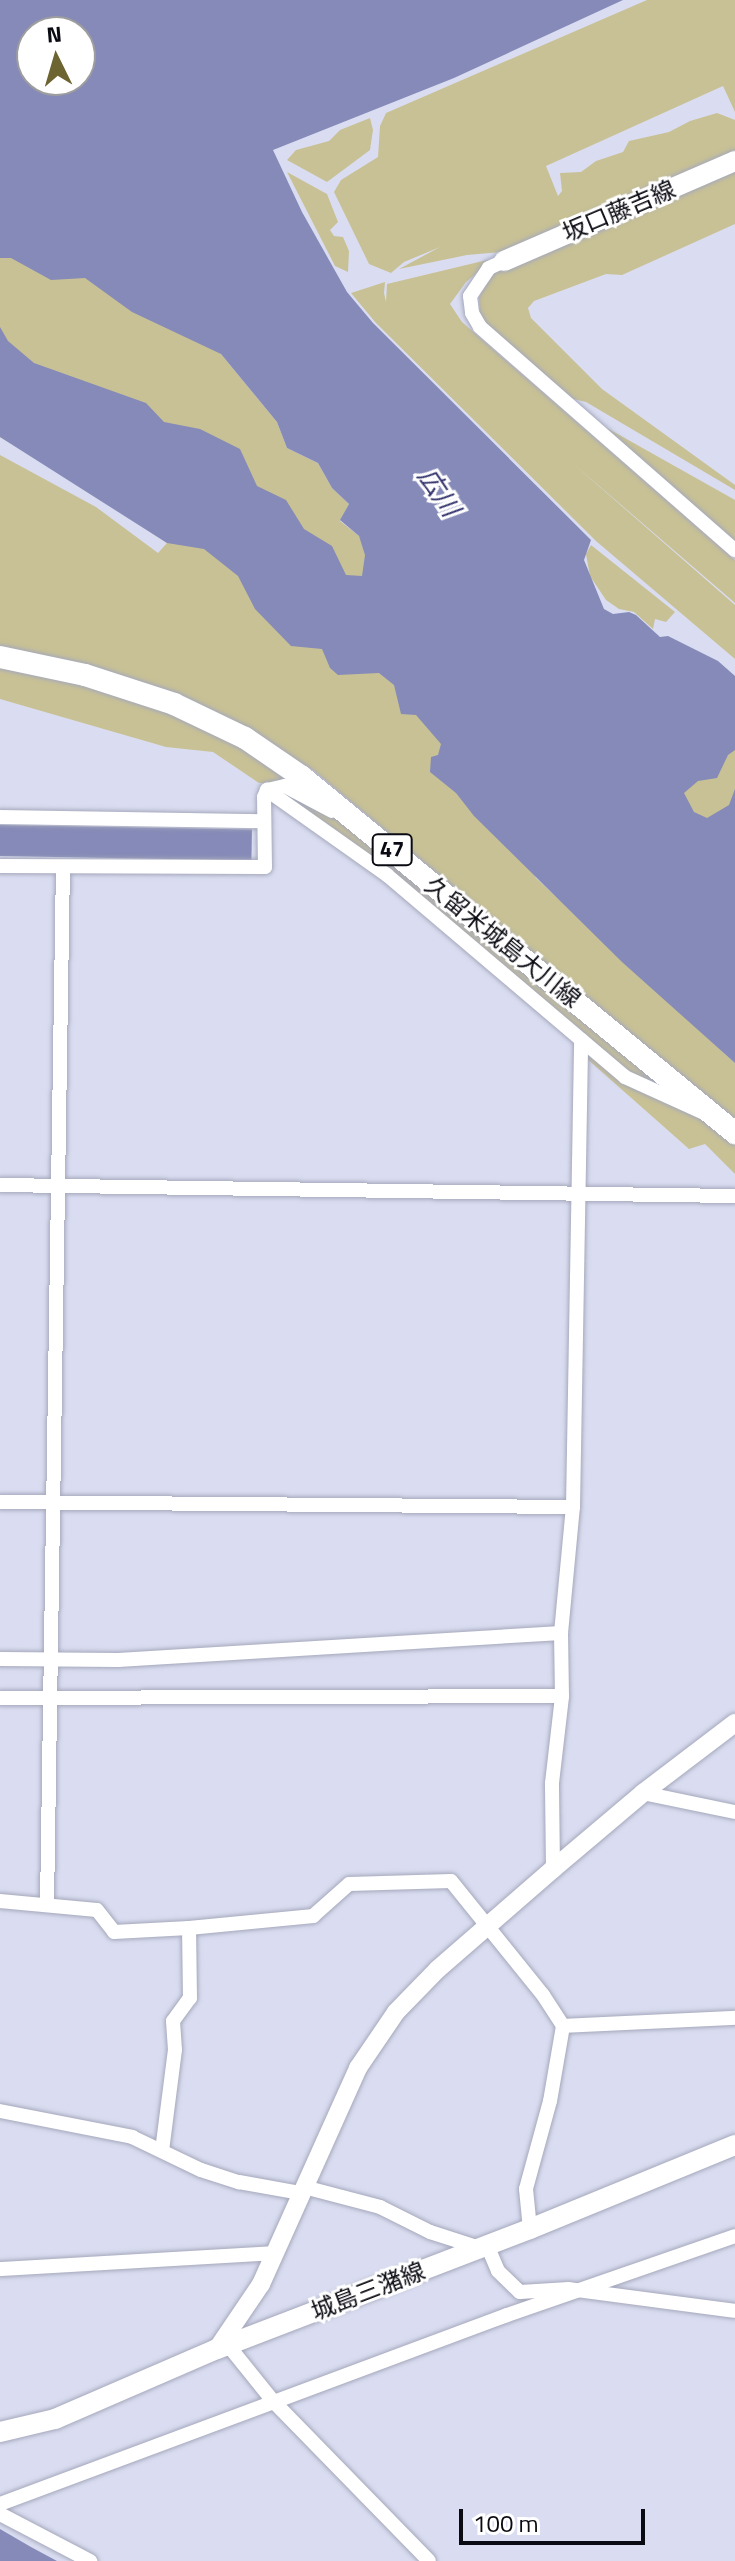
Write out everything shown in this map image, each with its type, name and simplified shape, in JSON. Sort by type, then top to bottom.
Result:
[{"type":"main road","name":"坂口藤吉線","points":[[504,261],[735,161]]},
{"type":"main road","name":"久留米城島大川線","points":[[0,657],[85,675],[174,704],[245,738],[302,777],[735,1133]]},
{"type":"main road","name":"城島三潴線","points":[[0,2432],[55,2419],[223,2347],[530,2229],[735,2145]]},
{"type":"street","points":[[504,261],[489,268],[470,296],[472,313],[480,327],[735,550]]},
{"type":"street","points":[[267,790],[285,786],[329,810],[350,816]]},
{"type":"street","points":[[0,866],[265,867],[263,821],[267,790]]},
{"type":"street","points":[[267,790],[387,875],[625,1077],[697,1112],[712,1114]]},
{"type":"street","points":[[0,817],[263,821]]},
{"type":"street","points":[[47,1905],[63,867]]},
{"type":"street","points":[[553,1869],[552,1783],[562,1696],[561,1633],[573,1507],[581,1040]]},
{"type":"street","points":[[0,1185],[735,1196]]},
{"type":"street","points":[[0,1502],[573,1507]]},
{"type":"street","points":[[0,1659],[52,1662],[118,1660],[561,1633]]},
{"type":"street","points":[[0,1698],[562,1696]]},
{"type":"street","points":[[429,2561],[223,2347],[274,2253],[343,2097],[376,2039],[413,1992],[643,1793],[735,1723]]},
{"type":"street","points":[[643,1793],[735,1812]]},
{"type":"street","points":[[0,1901],[97,1910],[114,1932],[313,1916],[349,1884],[451,1881],[543,1995],[563,2026],[550,2101],[526,2189],[530,2229]]},
{"type":"street","points":[[162,2151],[175,2050],[173,2021],[190,1998],[189,1928]]},
{"type":"street","points":[[563,2026],[735,2018]]},
{"type":"street","points":[[0,2111],[132,2137],[226,2178],[380,2207],[430,2232],[484,2246],[498,2271],[520,2292],[584,2291],[735,2311]]},
{"type":"street","points":[[0,2504],[507,2315],[584,2291],[735,2236]]},
{"type":"street","points":[[0,2269],[274,2253]]},
{"type":"street","points":[[0,2514],[90,2561]]},
{"type":"shaded area","points":[[647,0],[735,0],[735,112],[723,86],[546,166],[558,196],[562,191],[560,173],[581,172],[596,161],[623,152],[629,141],[669,132],[690,121],[717,113],[735,120],[735,157],[514,251],[467,255],[399,269],[440,247],[404,262],[391,273],[369,264],[334,192],[341,180],[378,157],[380,126],[386,113]]},
{"type":"shaded area","points":[[370,118],[373,130],[370,150],[327,182],[287,160],[296,150],[329,141],[340,130]]},
{"type":"shaded area","points":[[735,168],[735,224],[622,275],[606,274],[534,301],[528,308],[531,318],[602,389],[735,485],[735,490],[586,402],[569,398],[487,327],[480,314],[479,297],[493,272]]},
{"type":"shaded area","points":[[287,172],[327,194],[338,222],[330,230],[334,236],[343,237],[349,251],[348,272],[335,266]]},
{"type":"shaded area","points":[[0,232],[63,241],[221,354],[277,422],[287,448],[318,463],[332,488],[349,504],[340,521],[359,536],[448,719],[536,878],[735,1063],[735,1122],[313,770],[206,707],[72,663],[0,647],[0,455],[96,507],[158,553],[167,543],[93,493],[0,437]]},
{"type":"shaded area","points":[[492,261],[466,282],[450,304],[462,322],[735,560],[735,603],[569,460],[735,605],[735,659],[596,541],[376,323],[351,293],[385,282],[386,302],[387,284]]},
{"type":"shaded area","points":[[608,430],[735,500],[735,544]]},
{"type":"shaded area","points":[[591,545],[675,612],[666,622],[655,619],[653,629],[634,612],[619,609],[606,600],[590,576],[586,554]]},
{"type":"shaded area","points":[[0,664],[85,683],[170,712],[243,745],[326,803],[285,783],[259,783],[213,752],[166,747],[0,699]]},
{"type":"shaded area","points":[[601,687],[735,736],[735,826],[730,865]]},
{"type":"shaded area","points":[[277,791],[287,791],[343,820],[694,1108],[628,1075]]},
{"type":"shaded area","points":[[588,1050],[709,1122],[735,1143],[735,1174],[705,1144],[689,1149],[585,1057]]},
{"type":"water","name":"広川","points":[[0,0],[623,0],[454,78],[273,150],[302,212],[347,292],[373,323],[591,540],[584,560],[604,609],[613,614],[629,612],[636,615],[660,637],[668,636],[718,661],[735,676],[735,750],[728,755],[717,778],[698,781],[684,793],[694,812],[707,818],[729,805],[735,789],[735,1063],[622,962],[474,816],[456,793],[430,772],[431,757],[438,755],[441,744],[416,715],[401,714],[394,685],[379,673],[338,675],[330,668],[322,649],[291,646],[255,609],[238,576],[204,549],[167,543],[0,437],[0,327],[8,341],[34,363],[146,403],[164,422],[200,429],[240,449],[257,486],[286,500],[304,529],[332,546],[346,575],[362,576],[365,555],[359,536],[340,520],[349,504],[332,488],[318,463],[287,448],[277,422],[221,354],[132,312],[85,278],[51,280],[11,258],[0,258]]},
{"type":"water","points":[[0,825],[252,829],[251,860],[0,856]]},
{"type":"water","points":[[0,2529],[31,2547],[57,2561],[0,2561]]}]
